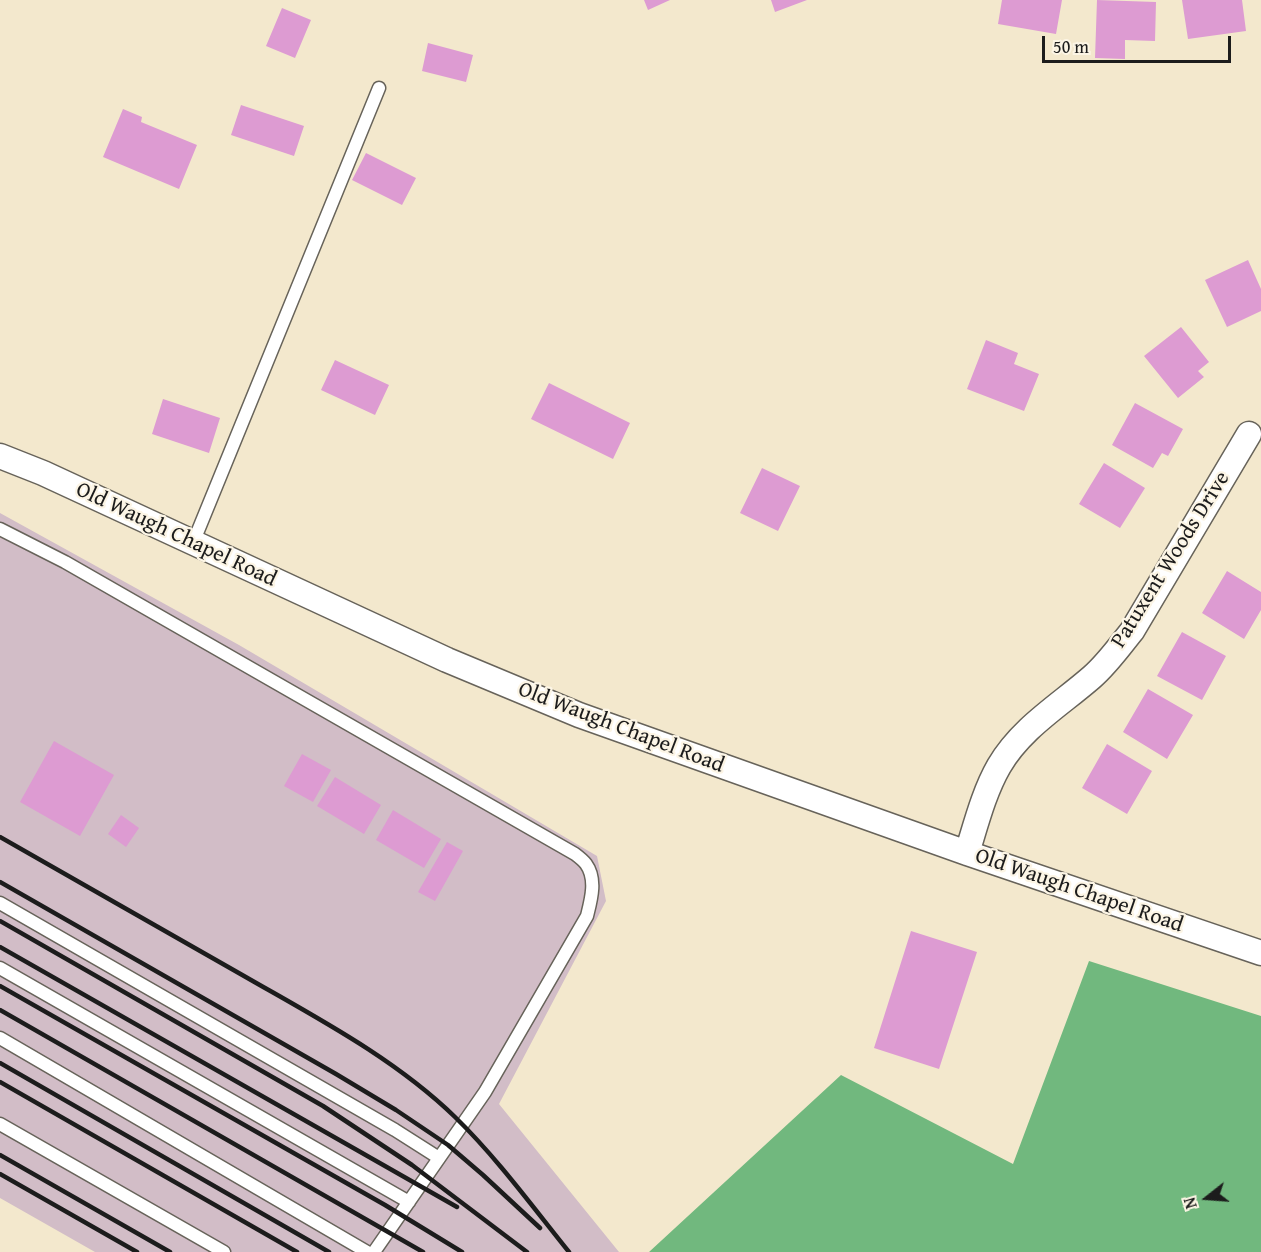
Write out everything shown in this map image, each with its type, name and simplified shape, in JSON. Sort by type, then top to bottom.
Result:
[{"type":"street","name":"Patuxent Woods Drive","points":[[967,853],[999,765],[1034,724],[1093,676],[1132,631],[1249,434]]},
{"type":"street","name":"Old Waugh Chapel Road","points":[[0,456],[43,473],[447,660],[579,715],[967,853],[1261,953]]},
{"type":"lane","points":[[193,543],[379,88]]},
{"type":"lane","points":[[0,529],[65,562],[279,684],[575,854],[586,864],[591,875],[592,893],[587,916],[485,1092],[374,1252]]},
{"type":"lane","points":[[0,903],[395,1130],[439,1158]]},
{"type":"lane","points":[[0,968],[409,1202]]},
{"type":"lane","points":[[0,1038],[367,1252]]},
{"type":"lane","points":[[0,1124],[224,1252]]},
{"type":"shaded area","points":[[0,513],[239,645],[597,856],[606,901],[499,1104],[619,1252],[95,1252],[0,1198]]},
{"type":"green space","points":[[1089,961],[1261,1016],[1261,1252],[649,1252],[841,1075],[1013,1164]]},
{"type":"building","points":[[644,0],[670,0],[648,10]]},
{"type":"building","points":[[771,0],[807,0],[775,12]]},
{"type":"building","points":[[1002,0],[1062,0],[1056,34],[998,24]]},
{"type":"building","points":[[1097,0],[1156,2],[1155,41],[1125,40],[1125,59],[1095,58]]},
{"type":"building","points":[[1182,0],[1242,0],[1246,31],[1188,39]]},
{"type":"building","points":[[282,8],[311,20],[295,58],[266,46]]},
{"type":"building","points":[[428,43],[473,55],[466,82],[422,71]]},
{"type":"building","points":[[241,105],[304,126],[294,156],[231,135]]},
{"type":"building","points":[[123,109],[142,117],[141,122],[197,145],[179,189],[103,157]]},
{"type":"building","points":[[366,153],[416,178],[402,205],[352,180]]},
{"type":"building","points":[[1248,260],[1261,289],[1261,311],[1227,327],[1205,280]]},
{"type":"building","points":[[1181,327],[1209,362],[1198,371],[1204,377],[1178,398],[1144,356]]},
{"type":"building","points":[[986,340],[1018,353],[1014,364],[1039,374],[1024,411],[967,389]]},
{"type":"building","points":[[335,360],[389,385],[375,415],[321,390]]},
{"type":"building","points":[[549,383],[630,423],[613,459],[531,419]]},
{"type":"building","points":[[163,399],[220,418],[209,453],[152,434]]},
{"type":"building","points":[[1135,403],[1183,429],[1168,456],[1162,453],[1153,468],[1112,445]]},
{"type":"building","points":[[1104,463],[1145,488],[1120,528],[1079,504]]},
{"type":"building","points":[[762,468],[800,486],[778,531],[740,513]]},
{"type":"building","points":[[1227,571],[1261,592],[1261,610],[1244,639],[1202,613]]},
{"type":"building","points":[[1182,632],[1226,656],[1202,700],[1157,676]]},
{"type":"building","points":[[1148,689],[1193,715],[1167,759],[1123,732]]},
{"type":"building","points":[[54,741],[114,775],[80,836],[20,802]]},
{"type":"building","points":[[1107,744],[1152,771],[1127,814],[1082,788]]},
{"type":"building","points":[[302,754],[331,770],[313,802],[284,786]]},
{"type":"building","points":[[335,777],[381,805],[364,834],[317,806]]},
{"type":"building","points":[[393,810],[441,839],[424,868],[376,840]]},
{"type":"building","points":[[121,815],[139,828],[126,847],[108,834]]},
{"type":"building","points":[[447,842],[463,851],[435,901],[418,892]]},
{"type":"building","points":[[911,931],[977,952],[939,1069],[874,1048]]},
{"type":"railway","points":[[0,837],[327,1024],[407,1076],[455,1117],[485,1149],[569,1252]]},
{"type":"railway","points":[[0,882],[396,1110],[448,1145],[540,1228]]},
{"type":"railway","points":[[0,921],[323,1106],[412,1165],[527,1252]]},
{"type":"railway","points":[[0,947],[457,1207]]},
{"type":"railway","points":[[0,986],[385,1205],[462,1252]]},
{"type":"railway","points":[[0,1010],[423,1252]]},
{"type":"railway","points":[[0,1063],[329,1252]]},
{"type":"railway","points":[[0,1082],[297,1252]]},
{"type":"railway","points":[[0,1155],[170,1252]]},
{"type":"railway","points":[[0,1174],[137,1252]]}]
